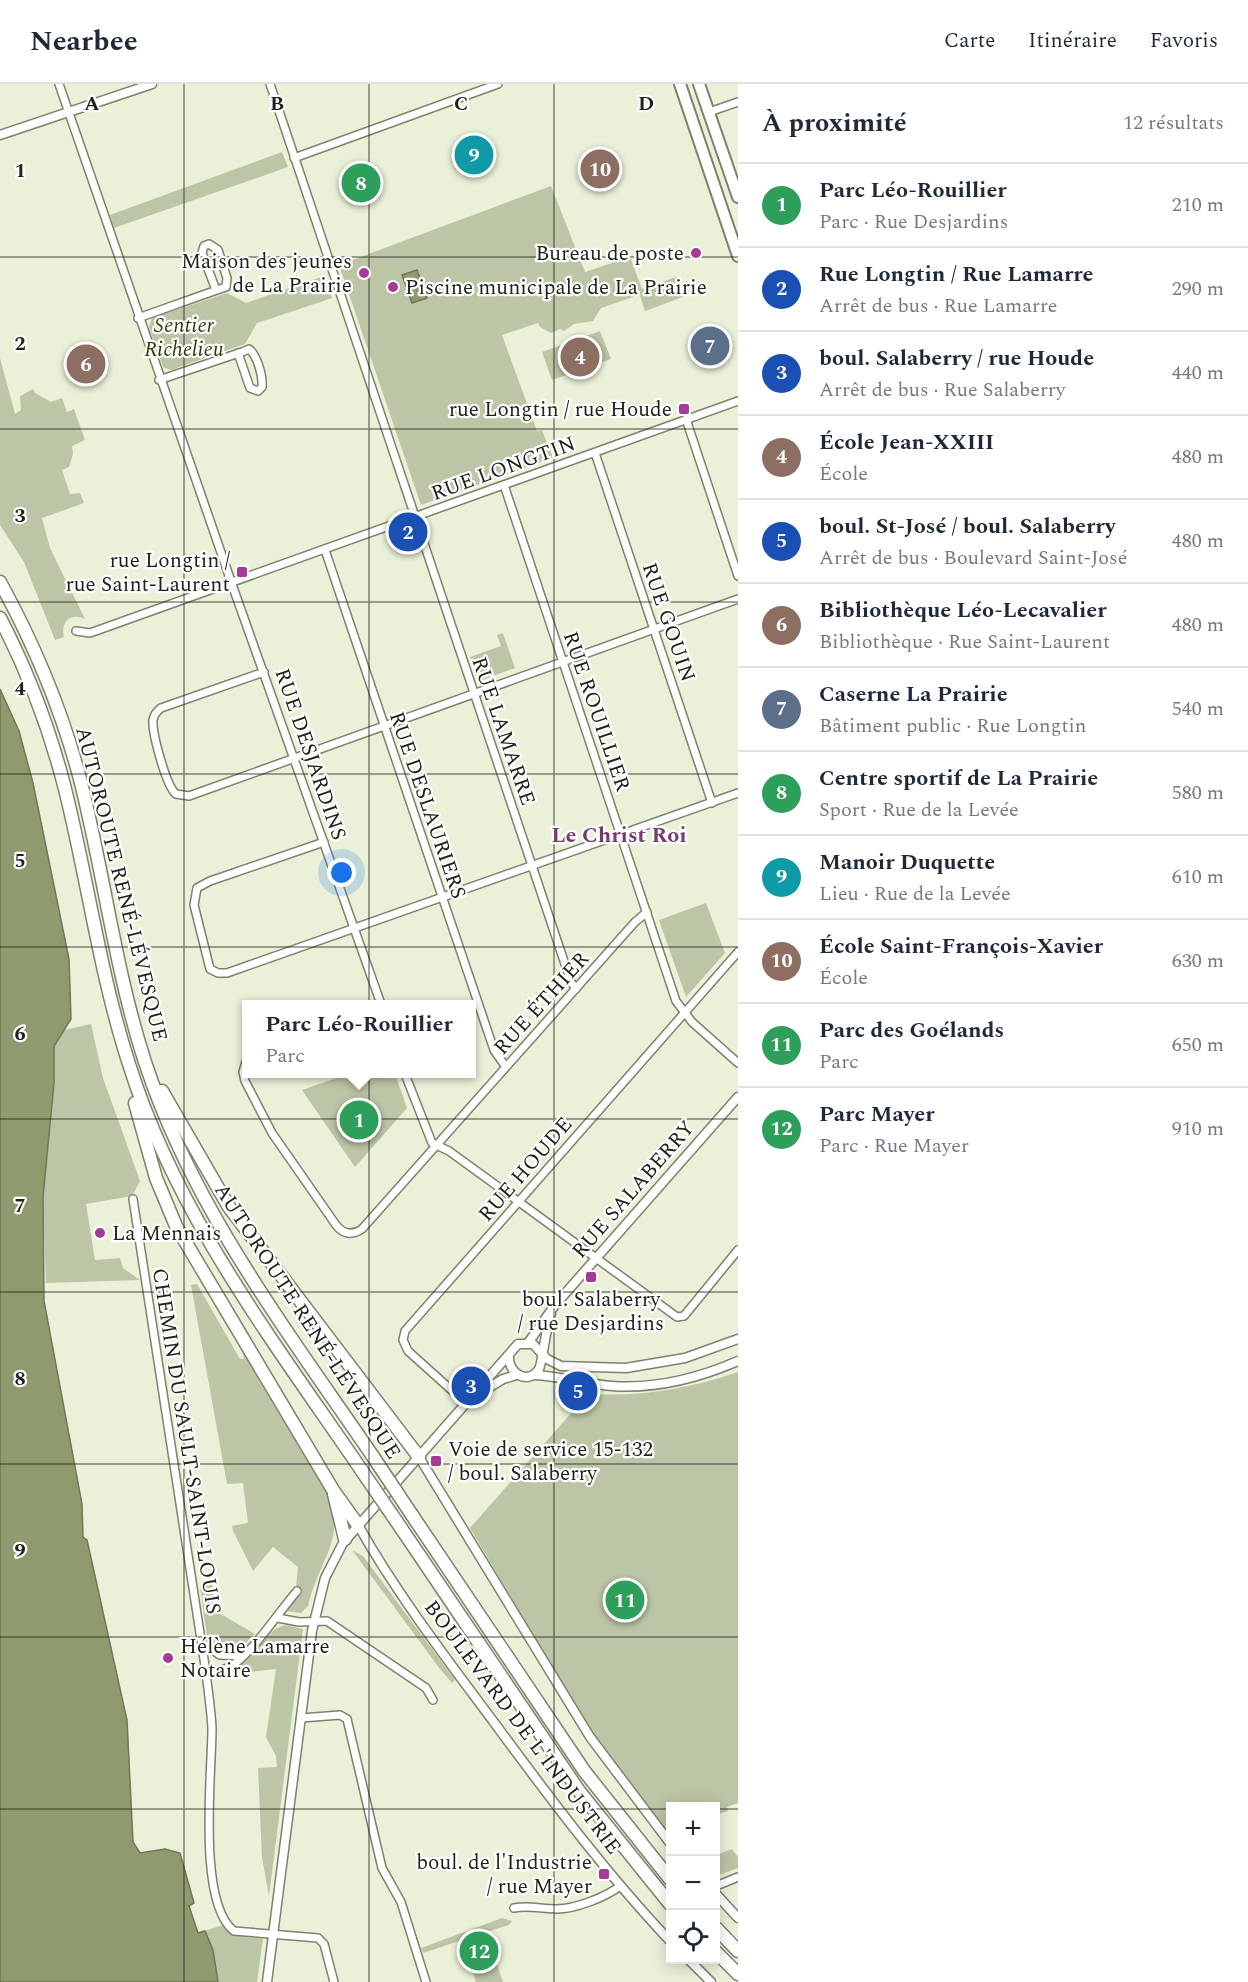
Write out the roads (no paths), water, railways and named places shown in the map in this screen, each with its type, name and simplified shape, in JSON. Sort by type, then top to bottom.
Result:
[{"type":"highway","name":"AUTOROUTE RENÉ-LÉVESQUE","points":[[0,582],[35,653],[71,748],[124,982],[145,1062],[172,1132],[209,1208],[240,1260],[585,1772],[666,1874]]},
{"type":"highway","name":"AUTOROUTE RENÉ-LÉVESQUE","points":[[0,618],[39,706],[61,775],[116,1020],[148,1120],[193,1215],[240,1291],[572,1782],[624,1850],[666,1899]]},
{"type":"highway","points":[[116,1020],[146,1148],[172,1217],[203,1274],[333,1490],[358,1525]]},
{"type":"highway","points":[[145,1062],[230,1207],[419,1457]]},
{"type":"highway","points":[[333,1490],[345,1539]]},
{"type":"highway","points":[[720,1932],[738,1951]]},
{"type":"highway","points":[[720,1956],[738,1974]]},
{"type":"main road","points":[[680,84],[738,256]]},
{"type":"main road","points":[[699,84],[738,197]]},
{"type":"street","name":"RUE DESJARDINS","points":[[59,84],[159,380],[233,582],[379,1000]]},
{"type":"street","points":[[0,135],[152,84]]},
{"type":"street","name":"RUE LAMARRE","points":[[270,84],[571,982],[576,989]]},
{"type":"street","points":[[294,158],[498,84]]},
{"type":"street","points":[[709,112],[738,102]]},
{"type":"street","points":[[138,318],[216,290],[227,285],[218,250],[209,244],[203,248],[202,253],[216,290]]},
{"type":"street","points":[[159,380],[249,349],[254,355],[263,381],[259,390],[250,388],[238,353]]},
{"type":"street","name":"RUE LONGTIN","points":[[76,631],[90,633],[738,401]]},
{"type":"street","points":[[686,419],[738,576]]},
{"type":"street","name":"RUE GOUIN","points":[[595,453],[712,803]]},
{"type":"street","name":"RUE ROUILLIER","points":[[504,485],[676,1001],[684,1013],[738,1063]]},
{"type":"street","name":"RUE DESLAURIERS","points":[[325,550],[494,1050],[506,1067]]},
{"type":"street","points":[[264,672],[158,710],[153,722],[167,781],[176,794],[189,796],[738,599]]},
{"type":"street","points":[[324,842],[196,888],[193,900],[207,963],[216,973],[227,974],[738,794]]},
{"type":"street","name":"RUE ÉTHIER","points":[[244,1078],[267,1125],[329,1216],[347,1233],[362,1229],[638,918],[647,912]]},
{"type":"street","name":"RUE HOUDE","points":[[470,1401],[408,1351],[403,1335],[738,952]]},
{"type":"street","points":[[406,1078],[428,1138],[678,1317],[685,1314],[738,1251]]},
{"type":"street","name":"RUE SALABERRY","points":[[528,1343],[555,1305],[738,1097]]},
{"type":"street","name":"CHEMIN DU SAULT-SAINT-LOUIS","points":[[134,1199],[206,1672],[212,1729],[209,1844],[216,1894],[225,1920],[231,1929],[242,1933],[273,1934]]},
{"type":"street","name":"RUE SALABERRY","points":[[542,1355],[546,1330],[555,1305]]},
{"type":"street","points":[[267,1982],[314,1621],[325,1578],[345,1539],[470,1401],[516,1345],[528,1343],[537,1347],[542,1355],[552,1362],[566,1366],[633,1367],[685,1358],[738,1339]]},
{"type":"street","points":[[509,1355],[509,1365],[517,1375]]},
{"type":"street","points":[[470,1401],[499,1381],[517,1375],[526,1377],[534,1374],[541,1367],[542,1355]]},
{"type":"street","points":[[534,1374],[562,1376],[609,1386],[645,1385],[690,1377],[738,1361]]},
{"type":"street","points":[[419,1457],[590,1737],[666,1838]]},
{"type":"street","name":"BOULEVARD DE L'INDUSTRIE","points":[[358,1525],[456,1672],[568,1822],[620,1886],[666,1937]]},
{"type":"street","points":[[206,1672],[229,1668],[278,1618],[282,1608],[297,1591]]},
{"type":"street","points":[[278,1618],[299,1622],[327,1621],[426,1688],[433,1700]]},
{"type":"street","points":[[202,1643],[220,1655],[242,1656]]},
{"type":"street","points":[[301,1718],[340,1715],[347,1719],[382,1868],[401,1902],[426,1982]]},
{"type":"street","points":[[720,1884],[738,1876]]},
{"type":"street","points":[[514,1908],[530,1905],[554,1909],[566,1908],[610,1893],[620,1886]]},
{"type":"street","points":[[720,1898],[738,1918]]},
{"type":"street","points":[[273,1934],[312,1936],[320,1939],[324,1944],[334,1982]]},
{"type":"street","points":[[694,1964],[711,1982]]},
{"type":"place","name":"Manoir Duquette","points":[[474,155]]},
{"type":"place","name":"École Saint-François-Xavier","points":[[600,169]]},
{"type":"place","name":"Centre sportif de La Prairie","points":[[361,183]]},
{"type":"place","name":"Bureau de poste","points":[[696,253]]},
{"type":"place","name":"Maison des jeunes de La Prairie","points":[[364,273]]},
{"type":"place","name":"Piscine municipale de La Prairie","points":[[393,287]]},
{"type":"place","name":"Caserne La Prairie","points":[[710,346]]},
{"type":"place","name":"École Jean-XXIII","points":[[580,357]]},
{"type":"place","name":"Bibliothèque Léo-Lecavalier","points":[[86,364]]},
{"type":"place","name":"rue Longtin / rue Houde","points":[[684,409]]},
{"type":"place","name":"Rue Longtin / Rue Lamarre","points":[[408,532]]},
{"type":"place","name":"rue Longtin / rue Saint-Laurent","points":[[242,572]]},
{"type":"place","name":"Parc Léo-Rouillier","points":[[359,1120]]},
{"type":"place","name":"La Mennais","points":[[100,1233]]},
{"type":"place","name":"boul. Salaberry / rue Desjardins","points":[[591,1277]]},
{"type":"place","name":"boul. Salaberry / rue Houde","points":[[471,1386]]},
{"type":"place","name":"boul. St-José / boul. Salaberry","points":[[578,1391]]},
{"type":"place","name":"Voie de service 15-132 / boul. Salaberry","points":[[436,1461]]},
{"type":"place","name":"Parc des Goélands","points":[[625,1600]]},
{"type":"place","name":"Hélène Lamarre Notaire","points":[[168,1658]]},
{"type":"place","name":"boul. de l'Industrie / rue Mayer","points":[[604,1874]]},
{"type":"place","name":"Parc Mayer","points":[[479,1951]]},
{"type":"district","name":"Le Christ Roi","points":[[619,834]]},
{"type":"park label","name":"Sentier Richelieu","points":[[184,337]]}]
